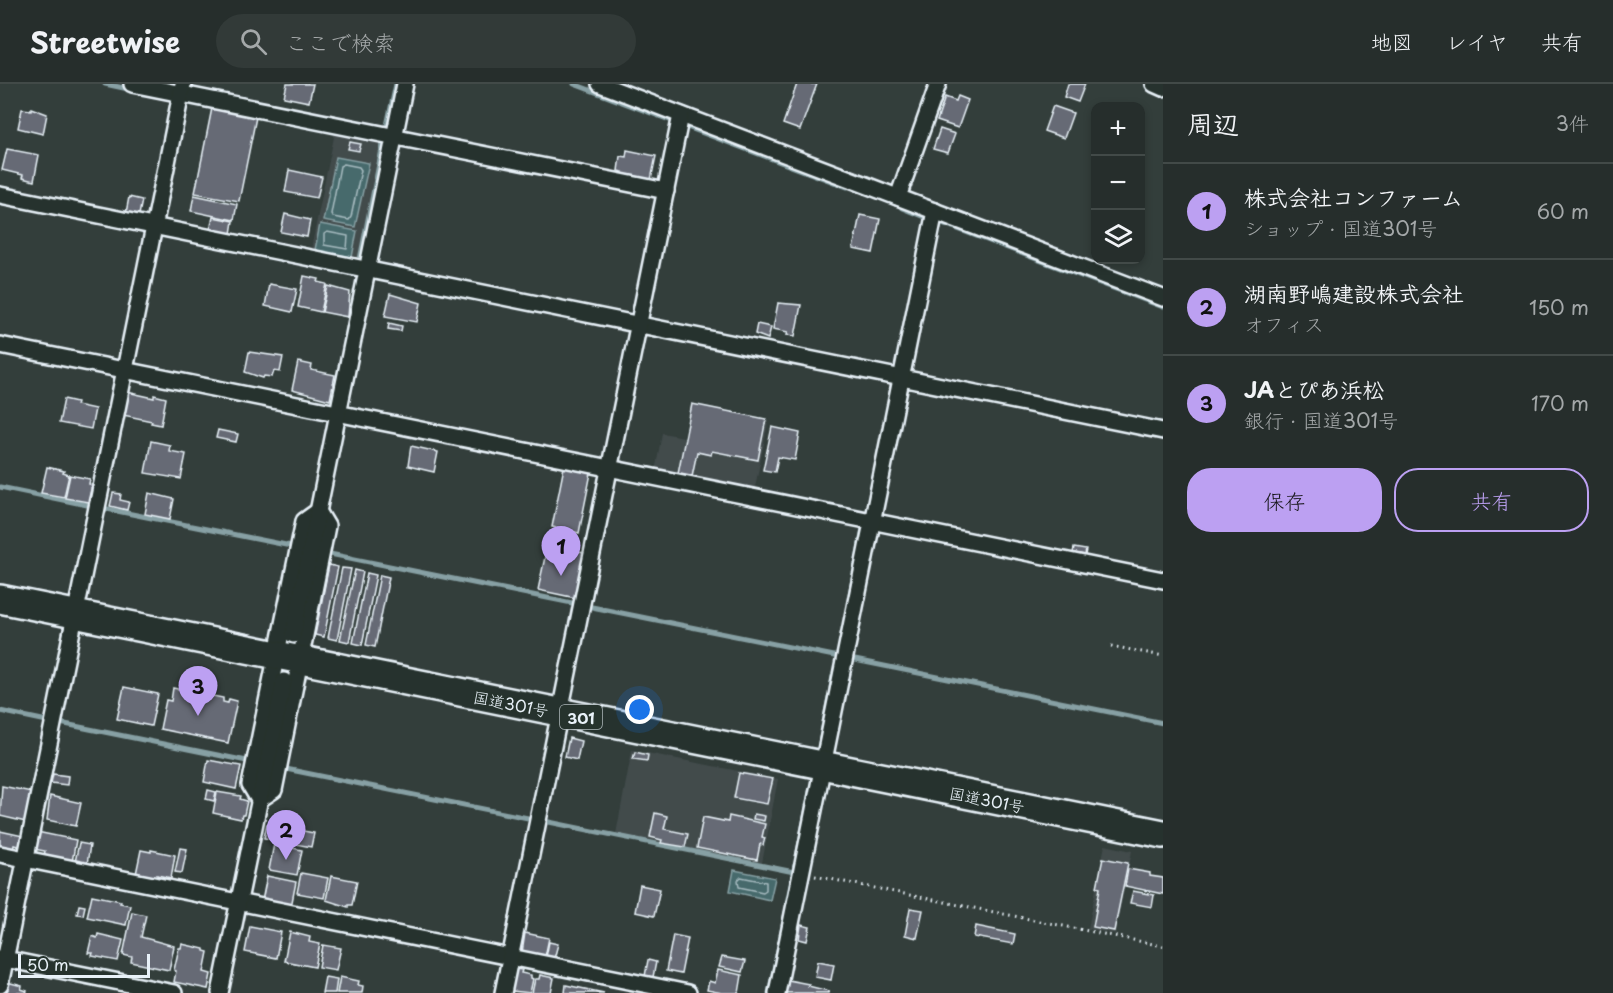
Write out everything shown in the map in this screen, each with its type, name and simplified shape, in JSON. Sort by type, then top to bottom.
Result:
[{"type":"highway","name":"国道301号","points":[[0,599],[75,615],[290,650],[560,713],[1163,834]]},
{"type":"street","points":[[132,84],[182,89],[394,137],[666,191]]},
{"type":"street","points":[[290,650],[405,84]]},
{"type":"street","points":[[600,84],[1163,298]]},
{"type":"street","points":[[898,197],[938,84]]},
{"type":"street","points":[[1154,84],[1163,88]]},
{"type":"street","points":[[0,985],[3,958],[26,859],[182,89]]},
{"type":"street","points":[[503,993],[681,115]]},
{"type":"street","points":[[0,195],[1163,431]]},
{"type":"street","points":[[777,993],[935,211]]},
{"type":"street","points":[[0,345],[1163,580]]},
{"type":"street","points":[[260,800],[274,790],[304,521],[318,511]]},
{"type":"street","points":[[260,800],[250,785],[327,526],[318,511]]},
{"type":"street","points":[[220,993],[284,681]]},
{"type":"street","points":[[0,854],[688,993]]},
{"type":"street","points":[[3,958],[174,993]]},
{"type":"path","points":[[1111,646],[1163,656]]},
{"type":"path","points":[[801,873],[1163,946]]},
{"type":"shaded area","points":[[335,132],[383,142],[358,264],[310,254]]},
{"type":"shaded area","points":[[691,403],[769,419],[754,492],[655,472],[662,433],[684,437]]},
{"type":"shaded area","points":[[632,750],[778,779],[762,863],[616,834]]},
{"type":"shaded area","points":[[1105,845],[1132,851],[1115,934],[1088,929]]},
{"type":"water","points":[[336,157],[369,163],[355,227],[323,221]]},
{"type":"water","points":[[320,224],[357,231],[352,257],[315,250]]},
{"type":"water","points":[[734,870],[775,878],[770,900],[730,891]]},
{"type":"building","points":[[287,84],[313,84],[309,102],[284,97]]},
{"type":"building","points":[[797,84],[817,84],[800,130],[783,124]]},
{"type":"building","points":[[1068,84],[1085,84],[1078,102],[1064,97]]},
{"type":"building","points":[[958,96],[968,100],[958,128],[937,121],[945,97],[956,101]]},
{"type":"building","points":[[1053,106],[1073,113],[1064,138],[1044,131]]},
{"type":"building","points":[[31,108],[47,114],[43,134],[18,128],[22,109],[31,110]]},
{"type":"building","points":[[212,108],[256,117],[239,201],[195,193]]},
{"type":"building","points":[[940,129],[955,134],[948,153],[933,149]]},
{"type":"building","points":[[350,142],[361,144],[359,151],[348,149]]},
{"type":"building","points":[[7,149],[39,155],[34,181],[22,178],[23,175],[2,170]]},
{"type":"building","points":[[627,150],[656,156],[651,180],[622,175],[623,172],[618,171],[620,156],[626,157]]},
{"type":"building","points":[[289,170],[322,177],[317,198],[285,192]]},
{"type":"building","points":[[194,195],[237,204],[234,220],[191,211]]},
{"type":"building","points":[[129,197],[142,200],[139,215],[126,213]]},
{"type":"building","points":[[285,214],[310,220],[307,237],[281,232]]},
{"type":"building","points":[[860,215],[880,219],[873,253],[853,249]]},
{"type":"building","points":[[213,217],[233,221],[231,234],[210,230]]},
{"type":"building","points":[[304,276],[319,279],[318,282],[327,284],[321,312],[298,307]]},
{"type":"building","points":[[269,284],[297,289],[292,312],[265,306]]},
{"type":"building","points":[[328,286],[350,292],[348,317],[322,312]]},
{"type":"building","points":[[390,294],[421,303],[417,322],[385,316]]},
{"type":"building","points":[[778,303],[801,305],[795,336],[773,329]]},
{"type":"building","points":[[389,323],[402,326],[401,331],[388,329]]},
{"type":"building","points":[[757,324],[771,327],[768,339],[755,334]]},
{"type":"building","points":[[249,352],[283,357],[280,372],[274,371],[272,377],[264,376],[263,378],[245,372]]},
{"type":"building","points":[[298,362],[312,365],[311,370],[335,375],[330,400],[292,390]]},
{"type":"building","points":[[127,392],[154,398],[154,395],[166,398],[161,425],[123,415]]},
{"type":"building","points":[[64,399],[77,402],[76,405],[95,409],[91,429],[59,423]]},
{"type":"building","points":[[692,404],[766,419],[758,460],[712,451],[711,455],[697,452],[692,476],[678,473]]},
{"type":"building","points":[[772,427],[800,433],[795,460],[778,457],[775,472],[763,470]]},
{"type":"building","points":[[218,430],[238,434],[236,442],[216,438]]},
{"type":"building","points":[[151,441],[170,445],[169,451],[186,454],[181,479],[145,473]]},
{"type":"building","points":[[411,446],[438,452],[434,472],[408,466]]},
{"type":"building","points":[[47,467],[64,471],[63,473],[69,475],[64,497],[41,493]]},
{"type":"building","points":[[564,467],[591,473],[579,533],[552,527]]},
{"type":"building","points":[[70,475],[90,479],[89,484],[92,485],[88,502],[65,498]]},
{"type":"building","points":[[113,493],[121,494],[120,500],[129,502],[127,510],[110,506]]},
{"type":"building","points":[[149,493],[174,499],[170,519],[145,514]]},
{"type":"building","points":[[1074,548],[1086,550],[1085,555],[1073,553]]},
{"type":"building","points":[[567,550],[585,553],[576,598],[538,590],[545,557],[565,561]]},
{"type":"building","points":[[329,565],[338,567],[324,637],[315,635]]},
{"type":"building","points":[[342,568],[351,569],[337,640],[328,638]]},
{"type":"building","points":[[355,570],[363,572],[349,642],[340,640]]},
{"type":"building","points":[[367,573],[376,575],[362,645],[353,643]]},
{"type":"building","points":[[380,575],[389,577],[375,647],[366,645]]},
{"type":"building","points":[[124,687],[158,694],[151,726],[117,719]]},
{"type":"building","points":[[173,688],[223,698],[223,702],[228,703],[229,699],[237,701],[228,743],[160,729],[166,700],[171,701]]},
{"type":"building","points":[[569,738],[581,741],[577,760],[565,757]]},
{"type":"building","points":[[635,752],[648,755],[647,761],[633,759]]},
{"type":"building","points":[[208,760],[241,766],[236,789],[204,782]]},
{"type":"building","points":[[739,773],[773,779],[767,804],[734,798]]},
{"type":"building","points":[[53,774],[68,776],[67,785],[51,783]]},
{"type":"building","points":[[2,786],[32,792],[26,822],[0,816]]},
{"type":"building","points":[[208,790],[216,792],[214,801],[206,799]]},
{"type":"building","points":[[217,792],[241,796],[240,799],[247,801],[241,819],[213,813]]},
{"type":"building","points":[[50,796],[81,803],[76,826],[47,820]]},
{"type":"building","points":[[655,813],[667,816],[664,829],[688,834],[685,847],[661,843],[662,840],[650,837]]},
{"type":"building","points":[[754,814],[765,816],[764,821],[753,819]]},
{"type":"building","points":[[729,816],[765,824],[762,837],[765,838],[763,845],[760,844],[757,860],[697,848],[703,817],[728,822]]},
{"type":"building","points":[[267,824],[314,833],[311,847],[264,838]]},
{"type":"building","points":[[0,831],[23,836],[21,847],[14,845],[13,850],[0,847]]},
{"type":"building","points":[[37,832],[76,840],[72,862],[44,856],[45,851],[34,849]]},
{"type":"building","points":[[79,843],[90,845],[87,864],[75,862]]},
{"type":"building","points":[[274,844],[302,850],[297,875],[269,870]]},
{"type":"building","points":[[180,848],[187,849],[182,873],[175,872]]},
{"type":"building","points":[[141,850],[175,855],[171,878],[136,874]]},
{"type":"building","points":[[1103,858],[1128,863],[1114,931],[1093,927]]},
{"type":"building","points":[[1128,869],[1163,878],[1163,894],[1125,886]]},
{"type":"building","points":[[301,873],[328,878],[324,898],[297,893]]},
{"type":"building","points":[[267,876],[296,882],[291,907],[262,901]]},
{"type":"building","points":[[331,876],[357,881],[352,905],[348,907],[326,900]]},
{"type":"building","points":[[640,885],[660,889],[654,916],[635,912]]},
{"type":"building","points":[[1133,891],[1154,895],[1152,907],[1130,903]]},
{"type":"building","points":[[92,895],[130,905],[126,925],[87,917]]},
{"type":"building","points":[[79,905],[85,906],[83,915],[77,914]]},
{"type":"building","points":[[910,908],[923,910],[917,938],[905,935]]},
{"type":"building","points":[[132,912],[146,915],[141,937],[174,946],[169,970],[131,962],[132,957],[123,955]]},
{"type":"building","points":[[801,925],[810,927],[807,941],[799,939]]},
{"type":"building","points":[[250,926],[281,932],[276,958],[245,952]]},
{"type":"building","points":[[976,926],[1015,934],[1013,944],[974,937]]},
{"type":"building","points":[[290,932],[310,937],[309,942],[320,944],[315,967],[284,961]]},
{"type":"building","points":[[525,933],[549,938],[545,957],[522,953]]},
{"type":"building","points":[[98,934],[123,940],[118,961],[92,956],[93,953],[88,953],[92,936],[97,938]]},
{"type":"building","points":[[673,935],[688,938],[681,974],[666,971]]},
{"type":"building","points":[[549,942],[558,944],[554,959],[546,957]]},
{"type":"building","points":[[182,944],[208,952],[204,972],[211,974],[208,989],[174,982],[176,971],[174,970]]},
{"type":"building","points":[[323,945],[341,948],[336,970],[319,967]]},
{"type":"building","points":[[722,957],[745,961],[742,972],[719,967]]},
{"type":"building","points":[[648,960],[656,962],[653,977],[645,976]]},
{"type":"building","points":[[818,961],[834,964],[831,980],[815,977]]},
{"type":"building","points":[[516,969],[522,970],[521,973],[531,975],[533,979],[530,993],[512,991]]},
{"type":"building","points":[[718,970],[742,975],[739,993],[707,990],[709,981],[715,983]]},
{"type":"building","points":[[540,975],[554,978],[551,993],[532,993],[535,979],[539,979]]},
{"type":"building","points":[[325,977],[337,979],[335,993],[322,993]]},
{"type":"building","points":[[340,977],[359,981],[358,985],[363,986],[362,993],[337,993]]},
{"type":"building","points":[[788,980],[809,984],[808,986],[829,991],[829,993],[785,993]]},
{"type":"building","points":[[7,982],[22,986],[21,989],[27,991],[26,993],[5,993]]},
{"type":"building","points":[[566,985],[604,993],[565,993]]},
{"type":"waterway","points":[[105,84],[133,90]]},
{"type":"waterway","points":[[386,130],[396,84]]},
{"type":"waterway","points":[[574,84],[672,121]]},
{"type":"waterway","points":[[687,127],[847,187]]},
{"type":"waterway","points":[[359,264],[384,139]]},
{"type":"waterway","points":[[902,208],[924,217]]},
{"type":"waterway","points":[[942,223],[1163,307]]},
{"type":"waterway","points":[[0,487],[92,506]]},
{"type":"waterway","points":[[102,508],[291,546]]},
{"type":"waterway","points":[[850,594],[863,528]]},
{"type":"waterway","points":[[330,554],[577,604]]},
{"type":"waterway","points":[[587,606],[839,657]]},
{"type":"waterway","points":[[850,659],[1163,723]]},
{"type":"waterway","points":[[831,688],[833,676]]},
{"type":"waterway","points":[[820,743],[829,697]]},
{"type":"waterway","points":[[0,711],[47,721]]},
{"type":"waterway","points":[[60,723],[247,761]]},
{"type":"waterway","points":[[286,769],[533,819]]},
{"type":"waterway","points":[[797,857],[811,787]]},
{"type":"waterway","points":[[544,821],[794,872]]},
{"type":"waterway","points":[[787,903],[795,865]]},
{"type":"waterway","points":[[769,993],[786,912]]},
{"type":"place","name":"株式会社コンファーム","points":[[561,576]]},
{"type":"place","name":"JAとぴあ浜松","points":[[198,716]]},
{"type":"place","name":"湖南野嶋建設株式会社","points":[[286,860]]}]
